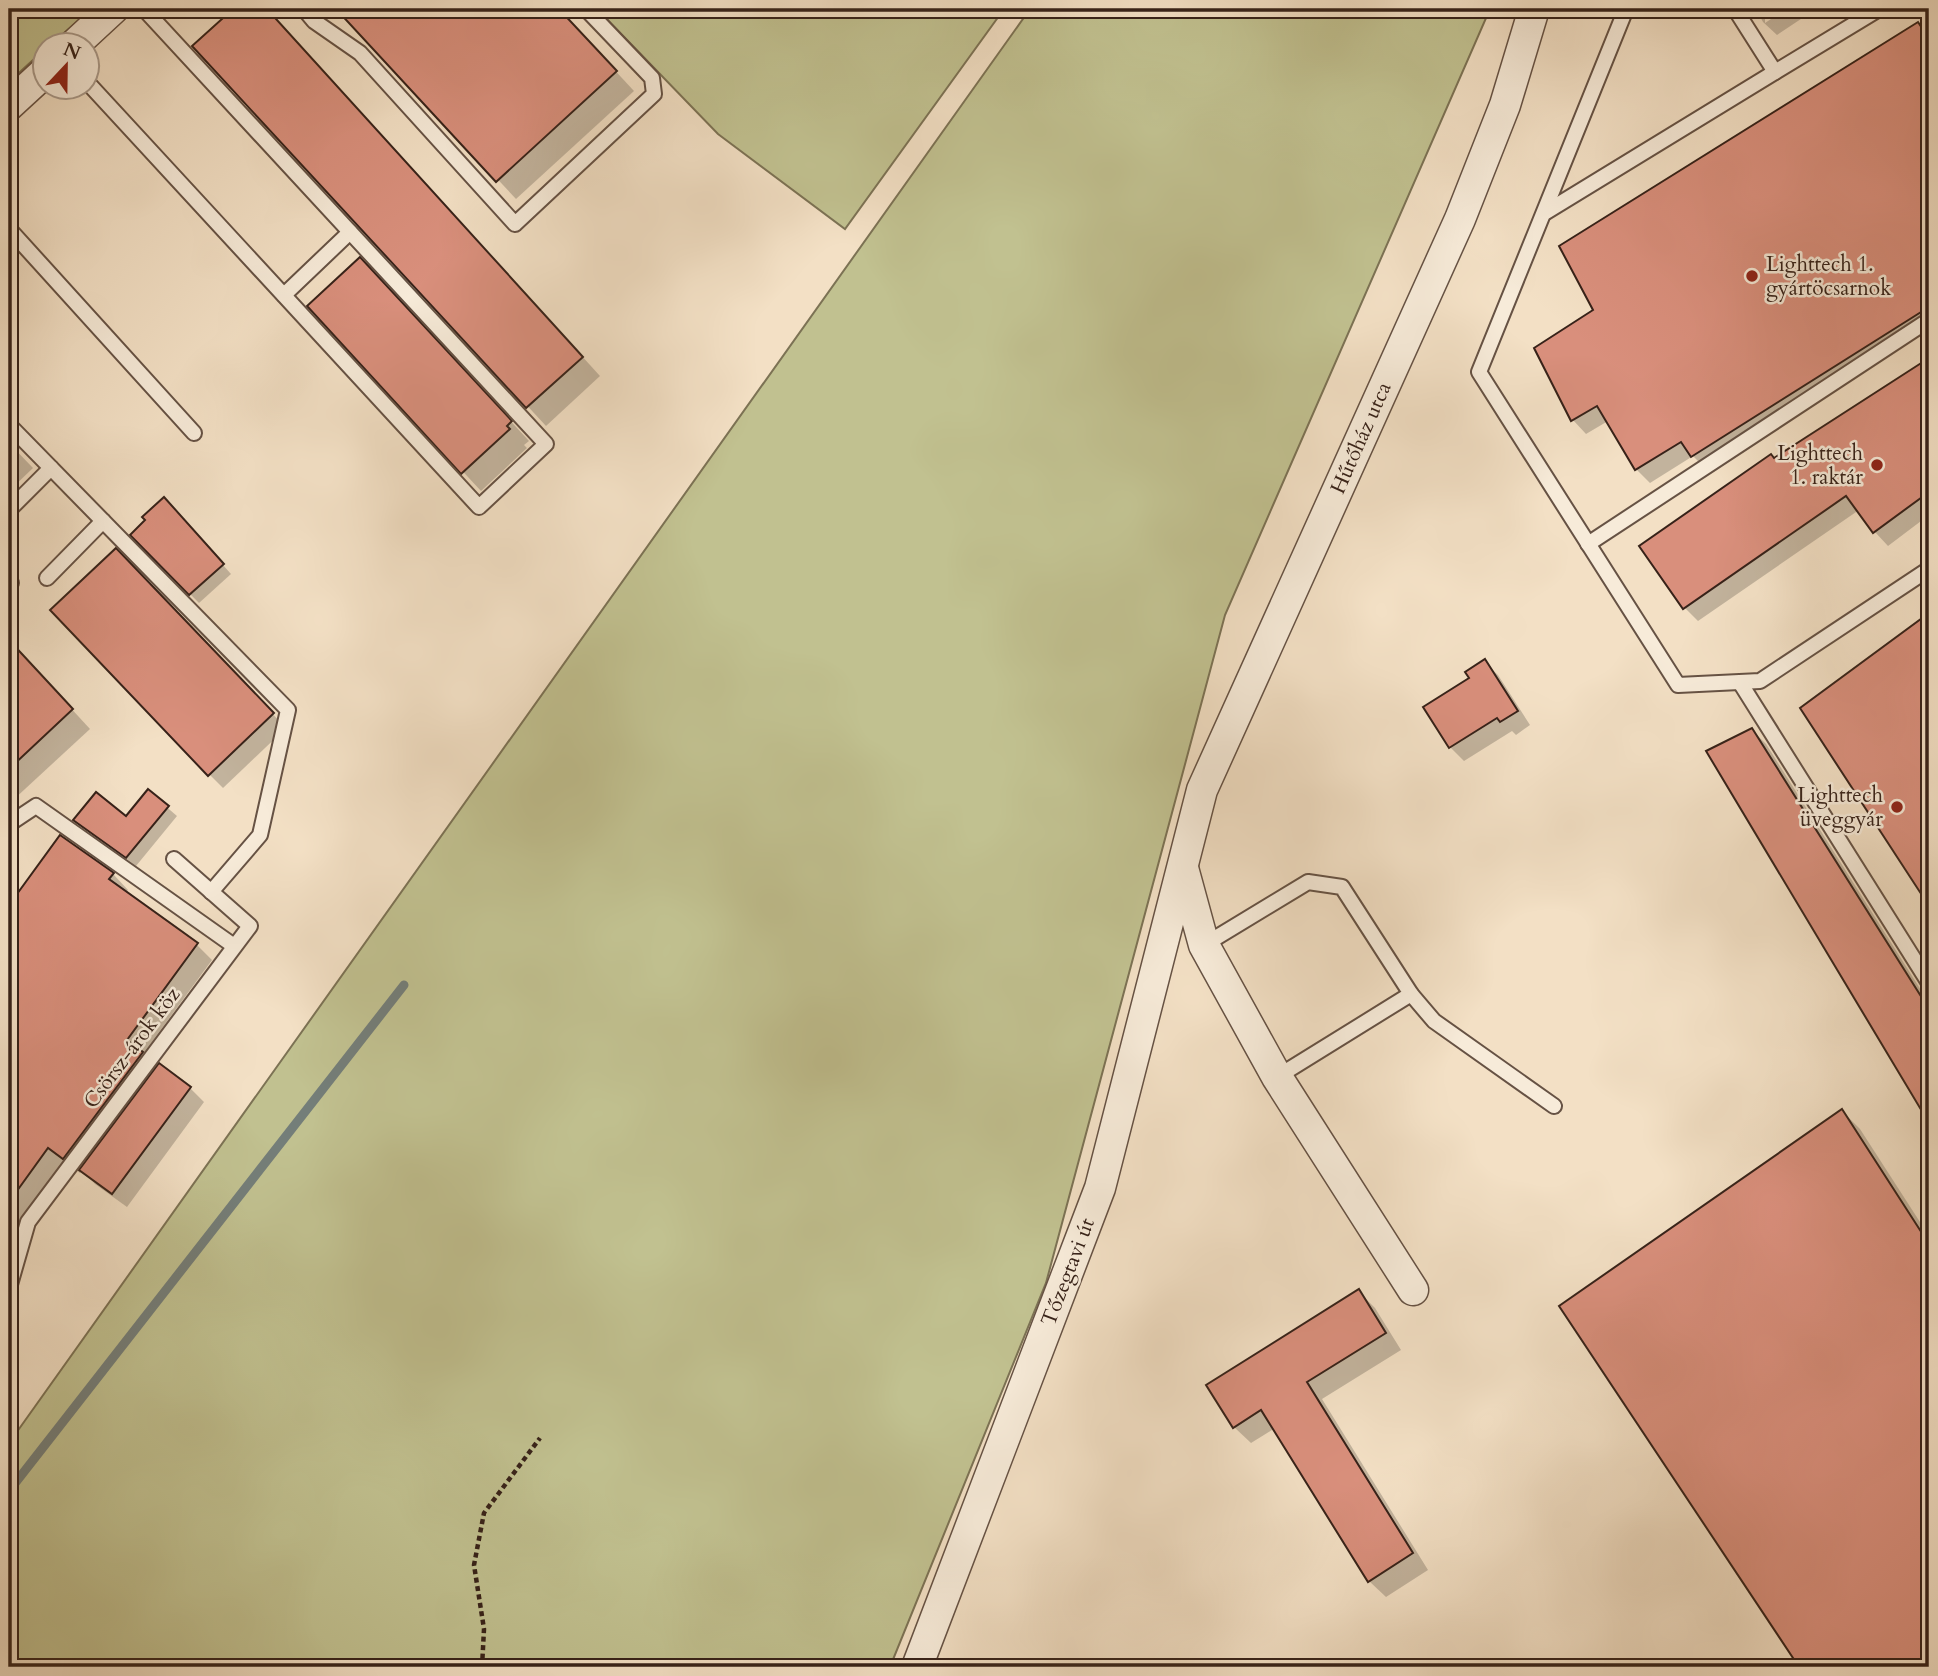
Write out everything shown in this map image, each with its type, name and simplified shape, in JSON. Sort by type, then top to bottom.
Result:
[{"type":"street","points":[[88,32],[113,9]]},
{"type":"street","name":"Hűtőház utca","points":[[1182,864],[1202,790],[1460,219],[1505,105],[1534,9]]},
{"type":"street","points":[[9,104],[32,83]]},
{"type":"street","points":[[1182,864],[1204,945],[1277,1077],[1413,1290]]},
{"type":"street","name":"Tőzegtavi út","points":[[917,1667],[1100,1188],[1182,864]]},
{"type":"lane","points":[[102,98],[479,506],[547,444],[144,9]]},
{"type":"lane","points":[[304,9],[314,20],[360,54],[515,224],[654,94],[652,78],[586,9]]},
{"type":"lane","points":[[1626,9],[1479,372],[1678,685],[1760,681],[1929,569]]},
{"type":"lane","points":[[1735,9],[1775,72]]},
{"type":"lane","points":[[1546,212],[1879,9]]},
{"type":"lane","points":[[1926,9],[1929,13]]},
{"type":"lane","points":[[9,229],[194,433]]},
{"type":"lane","points":[[284,295],[350,232]]},
{"type":"lane","points":[[1588,544],[1929,320]]},
{"type":"lane","points":[[9,425],[288,710],[260,835],[211,892]]},
{"type":"lane","points":[[9,510],[51,468]]},
{"type":"lane","points":[[47,578],[103,521]]},
{"type":"lane","points":[[1741,684],[1929,983]]},
{"type":"lane","points":[[9,824],[36,806],[234,946]]},
{"type":"lane","name":"Csörsz-árok köz","points":[[9,1288],[29,1222],[250,926],[174,859]]},
{"type":"lane","points":[[1204,945],[1308,882],[1342,887],[1411,994],[1434,1021],[1554,1107]]},
{"type":"lane","points":[[1277,1077],[1411,994]]},
{"type":"path","points":[[482,1667],[484,1629],[474,1565],[484,1513],[540,1438]]},
{"type":"green space","points":[[9,9],[92,9],[65,32],[32,32],[32,61],[9,82]]},
{"type":"green space","points":[[597,9],[1004,9],[845,229],[718,134]]},
{"type":"green space","points":[[1030,9],[1490,9],[1225,615],[1046,1283],[890,1667],[9,1667],[9,1443]]},
{"type":"building","points":[[233,9],[267,9],[583,357],[526,408],[192,46]]},
{"type":"building","points":[[336,9],[559,9],[617,71],[496,182]]},
{"type":"building","name":"Lighttech 1. gyártöcsarnok","points":[[1918,22],[1929,39],[1929,307],[1691,457],[1681,442],[1635,470],[1597,406],[1571,421],[1534,348],[1593,310],[1559,246]]},
{"type":"building","points":[[360,257],[512,421],[507,426],[510,429],[461,474],[307,306]]},
{"type":"building","points":[[1929,358],[1929,492],[1873,533],[1846,496],[1683,609],[1639,546],[1771,454],[1774,458]]},
{"type":"building","points":[[164,497],[224,564],[189,595],[130,535],[145,520],[142,517]]},
{"type":"building","points":[[116,548],[274,713],[208,776],[50,610]]},
{"type":"building","name":"Lighttech üveggyár","points":[[1929,613],[1929,906],[1800,708]]},
{"type":"building","points":[[9,640],[73,709],[9,769]]},
{"type":"building","points":[[1485,659],[1518,711],[1500,722],[1497,718],[1449,748],[1423,707],[1469,678],[1465,672]]},
{"type":"building","points":[[1752,728],[1929,1009],[1929,1123],[1706,751]]},
{"type":"building","points":[[148,789],[169,806],[126,858],[73,820],[96,792],[126,816]]},
{"type":"building","points":[[60,835],[114,873],[109,879],[198,943],[127,1040],[143,1052],[63,1159],[48,1148],[9,1202],[9,905]]},
{"type":"building","points":[[159,1063],[191,1087],[112,1194],[79,1170]]},
{"type":"building","points":[[1842,1109],[1929,1244],[1929,1667],[1799,1667],[1559,1306]]},
{"type":"building","points":[[1359,1289],[1386,1333],[1307,1382],[1413,1553],[1368,1582],[1261,1410],[1233,1428],[1206,1385]]},
{"type":"waterway","points":[[9,1491],[404,985]]},
{"type":"place","name":"Lighttech 1. gyártöcsarnok","points":[[1752,276]]},
{"type":"place","name":"Lighttech 1. raktár","points":[[1877,465]]},
{"type":"place","name":"Lighttech üveggyár","points":[[1897,807]]}]
